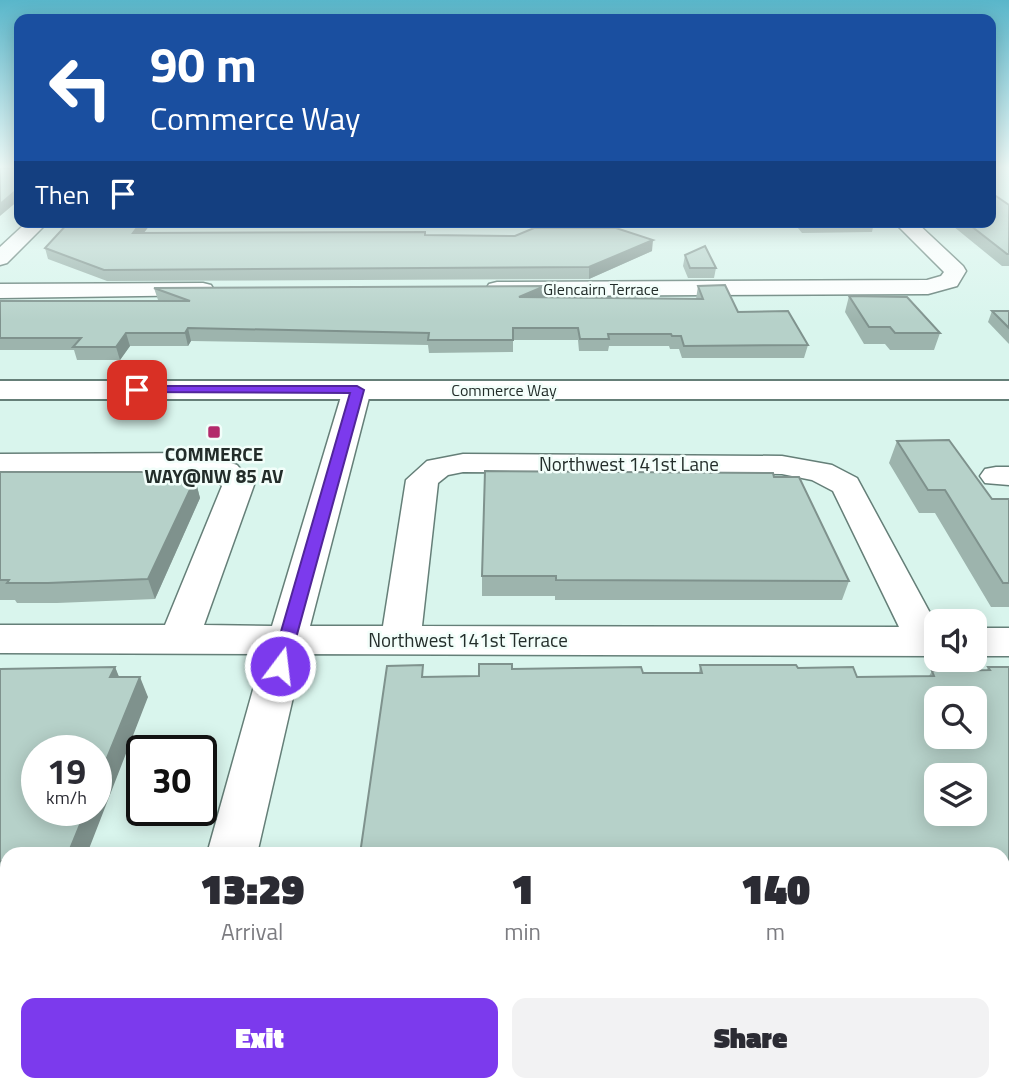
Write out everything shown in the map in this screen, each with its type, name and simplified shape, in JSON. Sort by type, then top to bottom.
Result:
[{"type":"street","points":[[0,259],[32,228]]},
{"type":"street","name":"Glencairn Terrace","points":[[471,289],[928,287],[949,281],[955,271],[910,228]]},
{"type":"street","points":[[0,291],[222,290]]},
{"type":"street","name":"Commerce Way","points":[[0,390],[354,403],[1009,416]]},
{"type":"street","name":"Commerce Way","points":[[0,416],[354,403],[1009,390]]},
{"type":"street","points":[[234,847],[287,640],[354,403]]},
{"type":"street","points":[[0,463],[202,462],[226,472],[238,485],[179,639]]},
{"type":"street","name":"Northwest 141st Lane","points":[[401,640],[422,480],[438,468],[463,463],[769,465],[821,472],[846,485],[924,629]]},
{"type":"street","name":"Northwest 141st Terrace","points":[[0,639],[924,642]]},
{"type":"street","points":[[987,642],[1009,642]]},
{"type":"building","points":[[996,219],[1009,219],[1007,254],[974,228],[996,228]]},
{"type":"building","points":[[63,228],[137,228],[133,233],[425,232],[425,235],[515,236],[534,228],[616,228],[653,240],[589,267],[104,270],[45,248]]},
{"type":"building","points":[[705,246],[716,268],[690,268],[685,255]]},
{"type":"building","points":[[725,285],[738,312],[788,311],[808,345],[684,346],[681,336],[671,334],[608,334],[609,339],[580,339],[578,328],[513,328],[513,340],[428,340],[429,333],[188,328],[185,333],[126,333],[116,347],[73,347],[81,338],[0,338],[0,301],[190,301],[154,288],[545,286],[519,297],[703,299],[698,286]]},
{"type":"building","points":[[849,296],[907,297],[940,333],[895,333],[890,327],[869,327]]},
{"type":"building","points":[[992,311],[1009,311],[1009,328]]},
{"type":"building","points":[[949,440],[992,499],[1009,499],[1009,583],[1003,583],[945,490],[928,490],[897,441]]},
{"type":"building","points":[[485,471],[773,473],[774,477],[799,477],[849,581],[556,580],[556,576],[482,576]]},
{"type":"building","points":[[0,472],[173,472],[169,479],[195,479],[148,579],[7,583],[9,580],[0,580]]},
{"type":"building","points":[[479,664],[512,664],[512,669],[641,667],[643,673],[702,673],[700,665],[796,665],[798,668],[853,667],[857,677],[934,676],[932,672],[987,672],[990,670],[988,667],[1009,667],[1009,847],[361,847],[387,666],[423,665],[422,677],[479,676]]},
{"type":"building","points":[[115,667],[110,677],[140,677],[112,746],[112,735],[21,735],[21,826],[79,826],[71,847],[0,847],[0,669]]},
{"type":"place","name":"COMMERCE WAY@NW 85 AV","points":[[214,432]]},
{"type":"route","points":[[137,390],[357,390],[280,666]]}]
